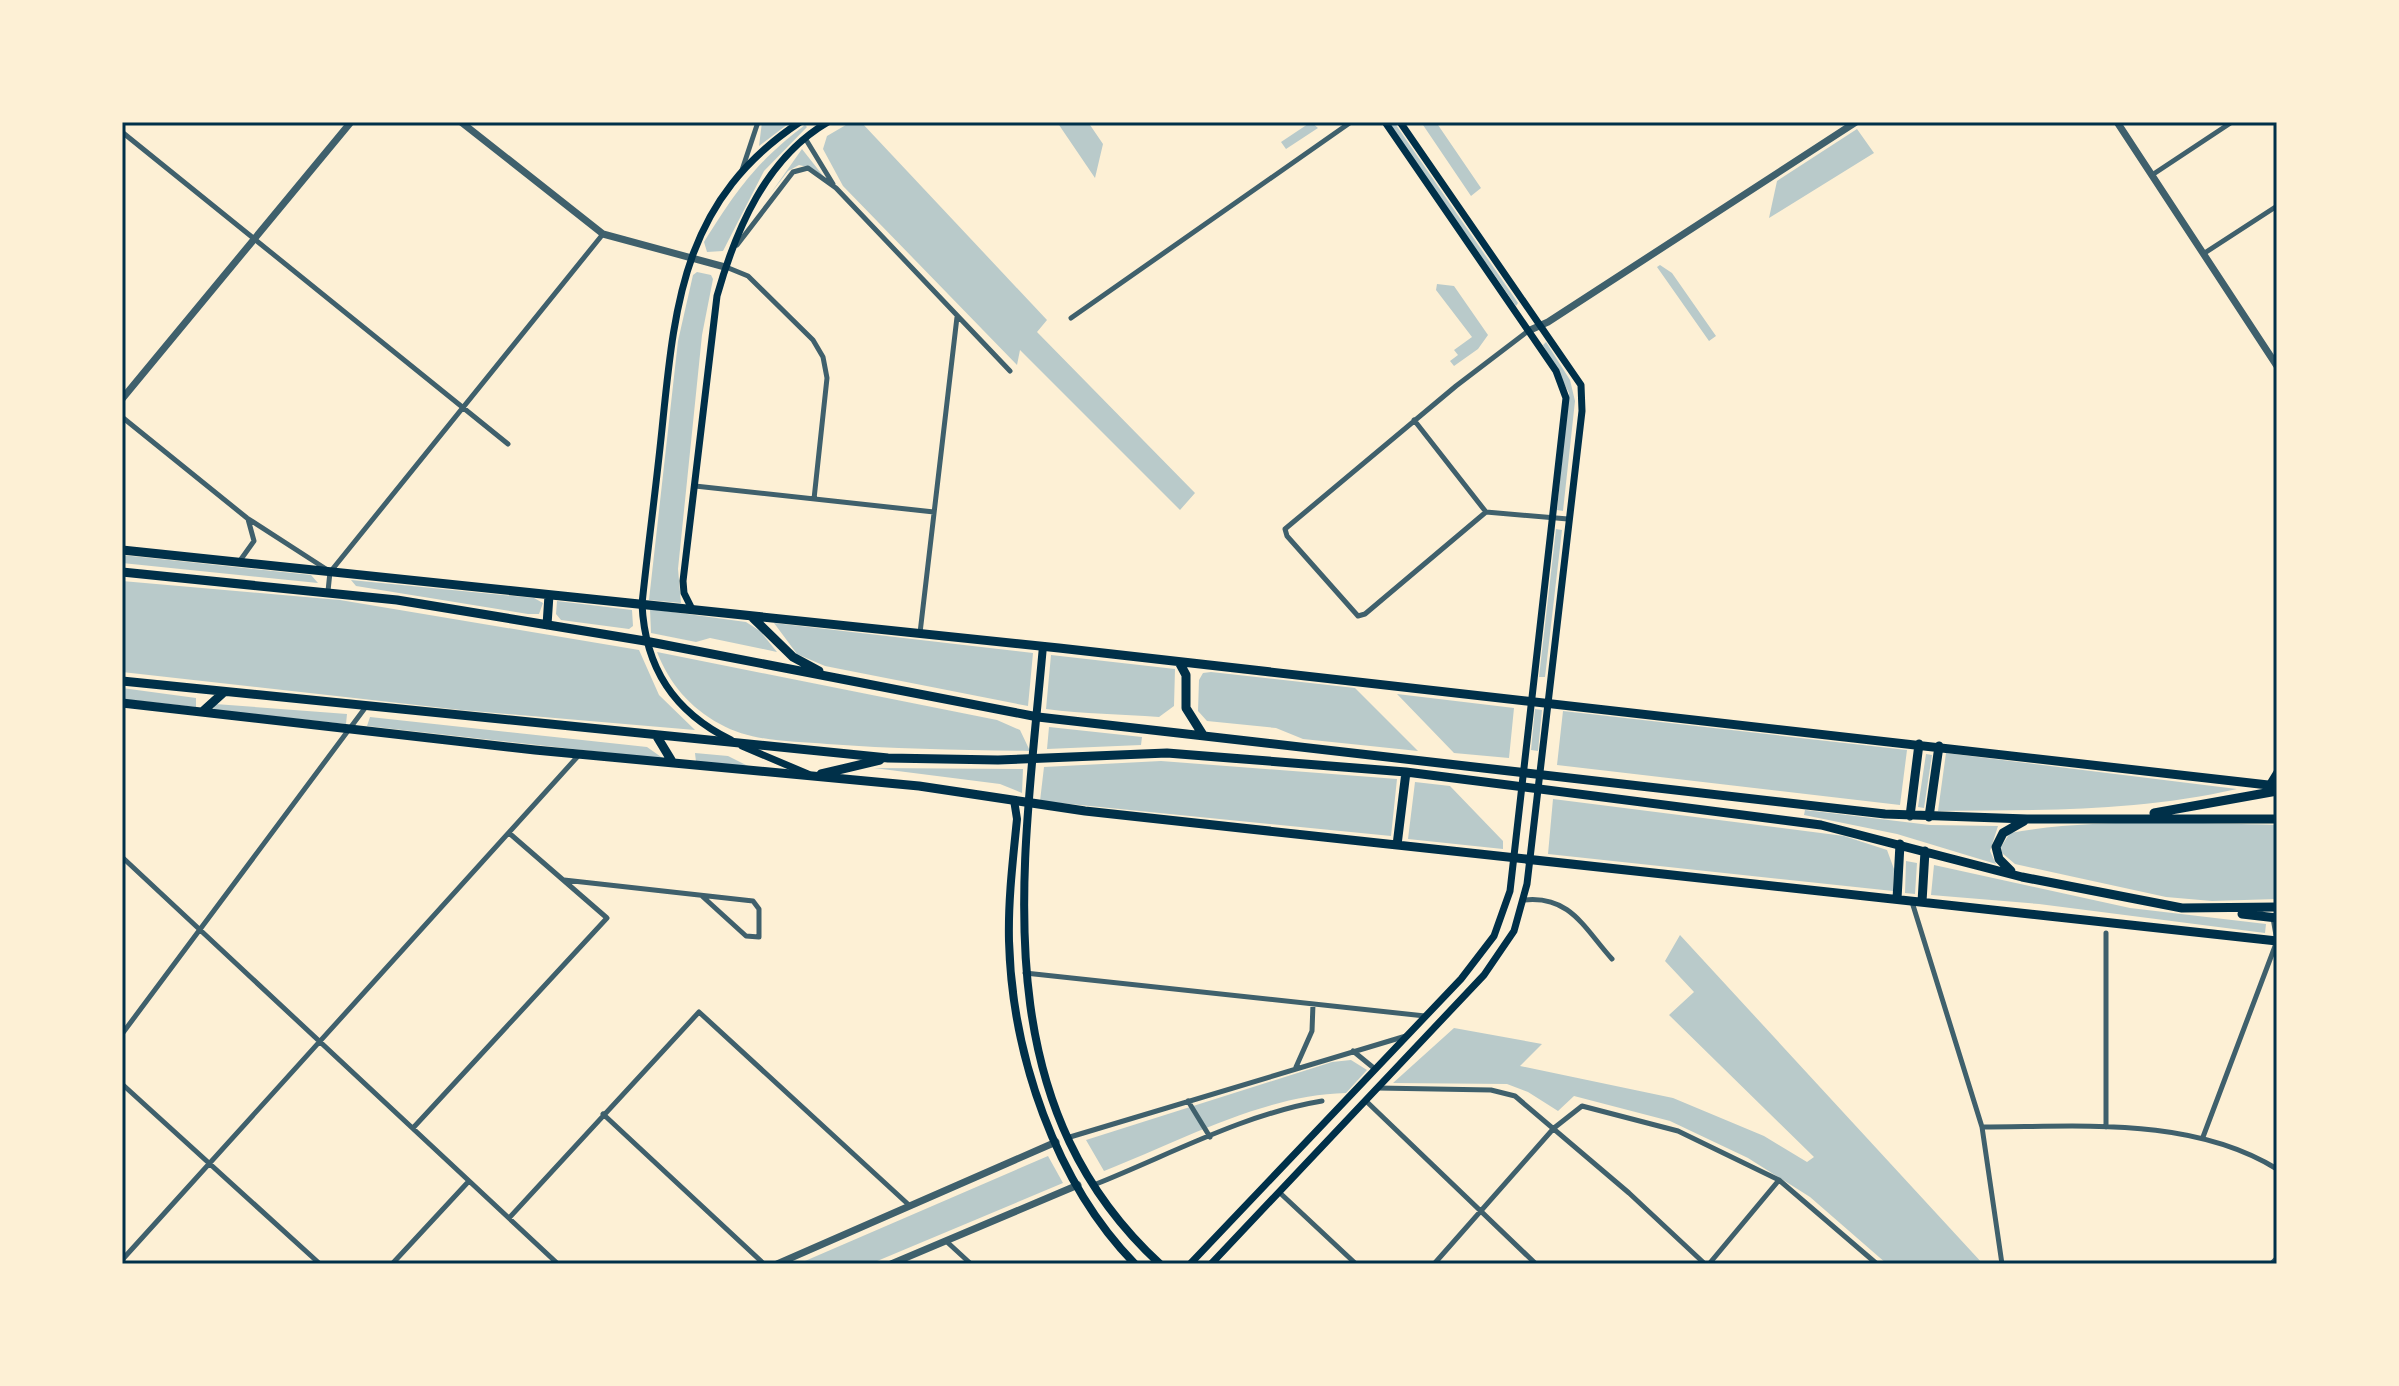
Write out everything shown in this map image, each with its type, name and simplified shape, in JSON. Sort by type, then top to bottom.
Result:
[{"type":"highway","points":[[122,550],[1043,646],[1939,746],[2274,787]]},
{"type":"highway","points":[[122,572],[328,591],[547,625],[1038,717],[1910,816],[2277,819]]},
{"type":"highway","points":[[547,625],[549,595]]},
{"type":"highway","points":[[751,616],[793,657],[829,677]]},
{"type":"highway","points":[[1177,661],[1186,671],[1188,712],[1203,735]]},
{"type":"highway","points":[[122,681],[365,708],[888,758],[1035,759],[1167,753],[1406,772],[1797,820],[2106,895],[2215,910],[2276,914]]},
{"type":"highway","points":[[202,712],[223,693]]},
{"type":"highway","points":[[122,703],[579,754],[939,788],[1031,803],[1397,845],[2277,941]]},
{"type":"highway","points":[[656,735],[673,763]]},
{"type":"highway","points":[[1910,816],[1919,744]]},
{"type":"highway","points":[[1929,817],[1939,746]]},
{"type":"highway","points":[[814,776],[888,758]]},
{"type":"highway","points":[[1397,845],[1406,772]]},
{"type":"highway","points":[[2136,817],[2274,787]]},
{"type":"highway","points":[[2022,877],[2003,865],[1996,847],[2003,833],[2027,819]]},
{"type":"highway","points":[[1897,899],[1900,844]]},
{"type":"highway","points":[[1917,902],[1925,851]]},
{"type":"main road","points":[[800,122],[760,152],[709,219],[691,255],[670,341],[642,604],[645,641],[656,672],[680,706],[698,722],[737,743],[814,776]]},
{"type":"main road","points":[[692,610],[685,598],[683,581],[708,344],[725,267],[765,183],[786,153],[828,122]]},
{"type":"main road","points":[[1190,1264],[1461,979],[1494,936],[1510,891],[1566,398],[1561,379],[1385,122]]},
{"type":"main road","points":[[1211,1264],[1496,961],[1514,931],[1524,900],[1582,411],[1581,385],[1400,122]]},
{"type":"main road","points":[[1043,646],[1023,899],[1025,973],[1036,1046],[1070,1137],[1096,1184],[1160,1264]]},
{"type":"main road","points":[[2274,787],[2277,772]]},
{"type":"main road","points":[[1014,800],[1017,819],[1009,932],[1015,1012],[1029,1069],[1056,1142],[1078,1185],[1135,1264]]},
{"type":"main road","points":[[1367,1078],[1377,1088]]},
{"type":"street","points":[[122,399],[351,122]]},
{"type":"street","points":[[461,122],[603,234],[691,255],[748,276],[813,340],[823,357],[827,378],[814,499]]},
{"type":"street","points":[[738,181],[758,122]]},
{"type":"street","points":[[1071,318],[1351,122]]},
{"type":"street","points":[[1568,519],[1486,512],[1365,614],[1352,613],[1287,536],[1285,529],[1288,522],[1518,335],[1541,325],[1856,122]]},
{"type":"street","points":[[2117,122],[2277,366]]},
{"type":"street","points":[[2152,175],[2232,122]]},
{"type":"street","points":[[122,132],[508,444]]},
{"type":"street","points":[[805,137],[836,188]]},
{"type":"street","points":[[730,255],[793,172],[808,168],[836,188],[1010,371]]},
{"type":"street","points":[[2203,254],[2277,206]]},
{"type":"street","points":[[328,591],[330,571],[603,234]]},
{"type":"street","points":[[920,633],[957,316]]},
{"type":"street","points":[[122,417],[247,518],[330,571]]},
{"type":"street","points":[[1414,420],[1486,512]]},
{"type":"street","points":[[695,486],[934,512]]},
{"type":"street","points":[[239,562],[254,541],[247,518]]},
{"type":"street","points":[[122,1034],[365,708]]},
{"type":"street","points":[[122,1260],[579,754]]},
{"type":"street","points":[[413,1128],[607,918],[509,833]]},
{"type":"street","points":[[122,857],[558,1264]]},
{"type":"street","points":[[564,880],[702,896],[758,904],[759,937],[746,936],[702,896]]},
{"type":"street","points":[[1524,900],[1545,898],[1559,903],[1612,959]]},
{"type":"street","points":[[1917,902],[1982,1127],[2002,1264]]},
{"type":"street","points":[[2203,1137],[2277,941],[2276,914]]},
{"type":"street","points":[[2106,933],[2106,1127]]},
{"type":"street","points":[[1025,973],[1426,1016]]},
{"type":"street","points":[[1295,1068],[1312,1031],[1313,1004]]},
{"type":"street","points":[[509,1218],[699,1012],[910,1206]]},
{"type":"street","points":[[1070,1137],[1407,1035]]},
{"type":"street","points":[[1352,1051],[1375,1069]]},
{"type":"street","points":[[122,1084],[320,1264]]},
{"type":"street","points":[[1377,1088],[1491,1090],[1515,1096],[1707,1264],[1779,1180]]},
{"type":"street","points":[[1188,1101],[1210,1137]]},
{"type":"street","points":[[1096,1184],[1293,1105],[1322,1101]]},
{"type":"street","points":[[1366,1101],[1536,1264]]},
{"type":"street","points":[[1434,1264],[1554,1128],[1575,1109],[1590,1106],[1678,1131],[1779,1180],[1877,1264]]},
{"type":"street","points":[[603,1114],[764,1264]]},
{"type":"street","points":[[1982,1127],[2106,1127],[2203,1137],[2277,1169]]},
{"type":"street","points":[[777,1264],[1056,1142]]},
{"type":"street","points":[[392,1264],[469,1181]]},
{"type":"street","points":[[891,1264],[1078,1185]]},
{"type":"street","points":[[1279,1192],[1356,1264]]},
{"type":"street","points":[[946,1241],[971,1264]]},
{"type":"street","points":[[2271,1264],[2277,1258]]},
{"type":"shaded area","points":[[762,122],[788,124],[759,146]]},
{"type":"shaded area","points":[[851,122],[861,122],[1047,320],[1037,332],[1195,493],[1180,510],[1020,350],[1017,365],[843,186],[823,149],[827,136]]},
{"type":"shaded area","points":[[1057,122],[1088,122],[1103,144],[1095,178]]},
{"type":"shaded area","points":[[1311,122],[1318,128],[1286,149],[1281,142]]},
{"type":"shaded area","points":[[1388,122],[1394,122],[1518,303],[1516,306]]},
{"type":"shaded area","points":[[1421,122],[1436,122],[1481,188],[1471,196]]},
{"type":"shaded area","points":[[805,125],[807,127],[764,171],[723,251],[707,252],[704,242],[737,192],[773,152]]},
{"type":"shaded area","points":[[1857,129],[1874,153],[1769,218],[1777,181]]},
{"type":"shaded area","points":[[802,149],[824,177],[812,168],[799,165],[788,171],[771,193]]},
{"type":"shaded area","points":[[1660,265],[1672,273],[1716,336],[1709,341],[1657,267]]},
{"type":"shaded area","points":[[697,272],[711,275],[713,279],[702,335],[678,569],[681,603],[649,600],[678,341],[693,275]]},
{"type":"shaded area","points":[[1437,284],[1454,286],[1488,335],[1478,349],[1454,366],[1450,361],[1458,355],[1454,350],[1472,337],[1436,290]]},
{"type":"shaded area","points":[[1546,342],[1570,380],[1575,401],[1563,511],[1557,510],[1569,393],[1543,345]]},
{"type":"shaded area","points":[[1556,529],[1562,530],[1545,677],[1539,677]]},
{"type":"shaded area","points":[[122,555],[311,575],[318,583],[122,563]]},
{"type":"shaded area","points":[[351,580],[534,598],[543,603],[539,614],[528,614],[356,586]]},
{"type":"shaded area","points":[[122,581],[340,600],[639,650],[659,695],[695,730],[461,710],[122,672]]},
{"type":"shaded area","points":[[557,601],[632,610],[633,626],[629,629],[561,620],[556,614]]},
{"type":"shaded area","points":[[650,609],[746,622],[760,631],[777,652],[710,638],[696,642],[651,633]]},
{"type":"shaded area","points":[[774,623],[1033,653],[1028,706],[825,666],[797,654]]},
{"type":"shaded area","points":[[657,652],[997,720],[1020,730],[1030,751],[852,746],[745,734],[709,718],[690,702],[674,684]]},
{"type":"shaded area","points":[[1051,655],[1175,669],[1174,706],[1159,717],[1046,709]]},
{"type":"shaded area","points":[[1203,673],[1355,688],[1418,751],[1303,739],[1276,728],[1207,721],[1198,711],[1199,680]]},
{"type":"shaded area","points":[[122,688],[196,698],[196,707],[122,699]]},
{"type":"shaded area","points":[[1397,694],[1514,708],[1509,758],[1454,753]]},
{"type":"shaded area","points":[[215,704],[347,714],[346,724],[213,710]]},
{"type":"shaded area","points":[[1535,709],[1542,710],[1538,751],[1531,750]]},
{"type":"shaded area","points":[[1563,711],[1907,750],[1900,805],[1557,765]]},
{"type":"shaded area","points":[[370,717],[647,747],[664,759],[367,726]]},
{"type":"shaded area","points":[[1049,727],[1142,737],[1141,745],[1047,749]]},
{"type":"shaded area","points":[[695,753],[728,756],[748,766],[696,762]]},
{"type":"shaded area","points":[[1946,753],[2237,789],[2125,806],[1938,811]]},
{"type":"shaded area","points":[[1926,754],[1932,755],[1924,808],[1918,807]]},
{"type":"shaded area","points":[[1161,761],[1397,779],[1391,836],[1040,801],[1044,767]]},
{"type":"shaded area","points":[[874,768],[1023,769],[1022,793],[1000,784]]},
{"type":"shaded area","points":[[1415,782],[1450,786],[1503,841],[1503,849],[1408,839]]},
{"type":"shaded area","points":[[1553,799],[1844,836],[1887,850],[1894,869],[1893,891],[1548,854]]},
{"type":"shaded area","points":[[1805,810],[1930,825],[1998,826],[1990,851],[1996,864],[1897,834],[1804,815]]},
{"type":"shaded area","points":[[2075,825],[2277,825],[2277,899],[2212,901],[2166,897],[2015,864],[2002,853],[2001,847],[2010,833]]},
{"type":"shaded area","points":[[1906,861],[1917,863],[1915,894],[1905,893]]},
{"type":"shaded area","points":[[1934,865],[2130,908],[2266,924],[2265,933],[2039,904],[1931,895]]},
{"type":"shaded area","points":[[1680,935],[1983,1264],[1887,1264],[1810,1197],[1748,1158],[1670,1121],[1574,1096],[1558,1111],[1528,1092],[1507,1084],[1393,1083],[1454,1028],[1542,1044],[1520,1066],[1673,1098],[1764,1136],[1807,1162],[1814,1157],[1669,1015],[1694,992],[1665,961]]},
{"type":"shaded area","points":[[1351,1060],[1367,1070],[1346,1093],[1284,1102],[1253,1111],[1104,1171],[1086,1140],[1332,1062]]},
{"type":"shaded area","points":[[1048,1156],[1063,1183],[870,1264],[798,1264]]}]
